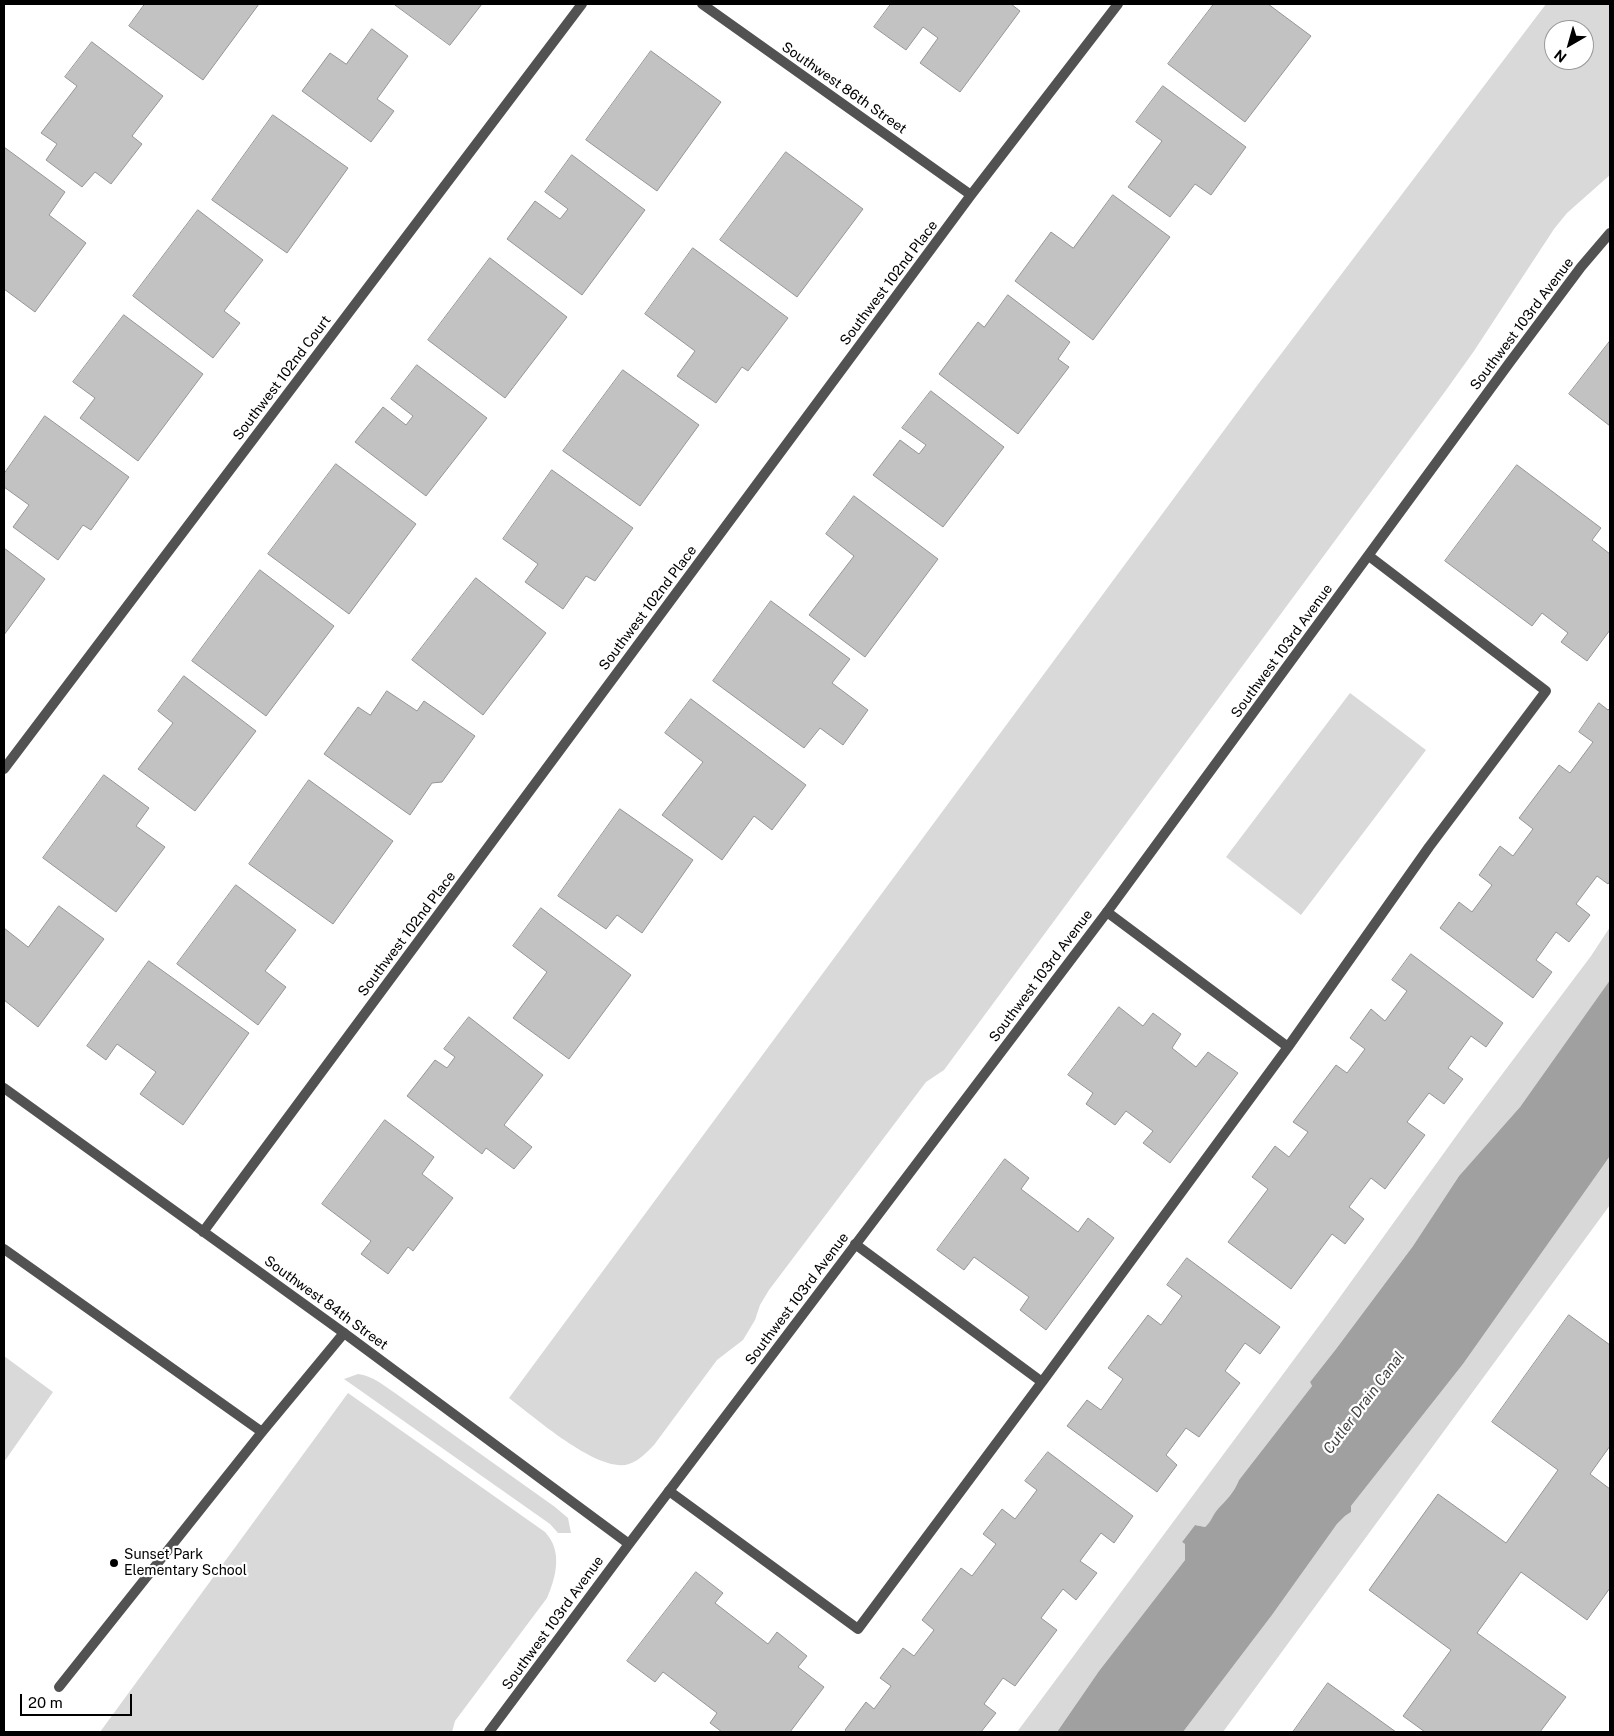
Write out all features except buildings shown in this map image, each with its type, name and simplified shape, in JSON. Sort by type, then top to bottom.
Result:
[{"type":"street","name":"Southwest 102nd Court","points":[[4,768],[582,4]]},
{"type":"street","name":"Southwest 86th Street","points":[[702,4],[971,195]]},
{"type":"street","name":"Southwest 102nd Place","points":[[203,1232],[971,195],[1118,4]]},
{"type":"street","name":"Southwest 103rd Avenue","points":[[490,1732],[629,1544],[1107,912],[1516,354],[1581,267],[1610,233]]},
{"type":"street","points":[[669,1491],[858,1629],[1288,1047],[1430,847],[1546,692],[1369,556]]},
{"type":"street","points":[[1107,912],[1288,1047]]},
{"type":"street","name":"Southwest 84th Street","points":[[4,1088],[344,1332],[629,1544]]},
{"type":"street","points":[[855,1244],[1042,1382]]},
{"type":"street","points":[[4,1249],[262,1432]]},
{"type":"street","points":[[59,1687],[344,1332]]},
{"type":"shaded area","points":[[1546,4],[1610,4],[1610,175],[1567,213],[1554,229],[1474,351],[1444,393],[944,1070],[926,1082],[769,1290],[743,1340],[717,1360],[654,1445],[643,1456],[629,1464],[616,1465],[601,1461],[584,1453],[550,1430],[509,1398],[1256,387]]},
{"type":"shaded area","points":[[1350,693],[1426,750],[1301,915],[1226,857]]},
{"type":"shaded area","points":[[1610,927],[1610,980],[1520,1107],[1459,1176],[1413,1246],[1310,1382],[1312,1386],[1239,1480],[1232,1493],[1217,1510],[1209,1523],[1205,1527],[1195,1525],[1182,1542],[1186,1544],[1185,1560],[1099,1671],[1057,1732],[1017,1732],[1327,1315],[1467,1121],[1591,956]]},
{"type":"shaded area","points":[[1610,1156],[1610,1205],[1223,1732],[1183,1732],[1272,1615],[1337,1524],[1351,1512],[1351,1506],[1463,1364]]},
{"type":"shaded area","points":[[4,1356],[53,1392],[4,1462]]},
{"type":"shaded area","points":[[358,1374],[382,1384],[555,1507],[568,1518],[571,1533],[558,1533],[550,1524],[344,1379]]},
{"type":"shaded area","points":[[348,1393],[545,1532],[551,1539],[554,1547],[556,1556],[555,1573],[547,1598],[455,1721],[452,1732],[100,1732]]},
{"type":"water","name":"Cutler Drain Canal","points":[[1610,980],[1610,1156],[1463,1364],[1351,1506],[1351,1512],[1337,1524],[1272,1615],[1183,1732],[1057,1732],[1099,1671],[1185,1560],[1185,1544],[1182,1542],[1195,1525],[1205,1527],[1232,1493],[1239,1480],[1312,1386],[1310,1382],[1413,1246],[1459,1176],[1520,1107]]},
{"type":"place","name":"Sunset Park Elementary School","points":[[114,1563]]}]
